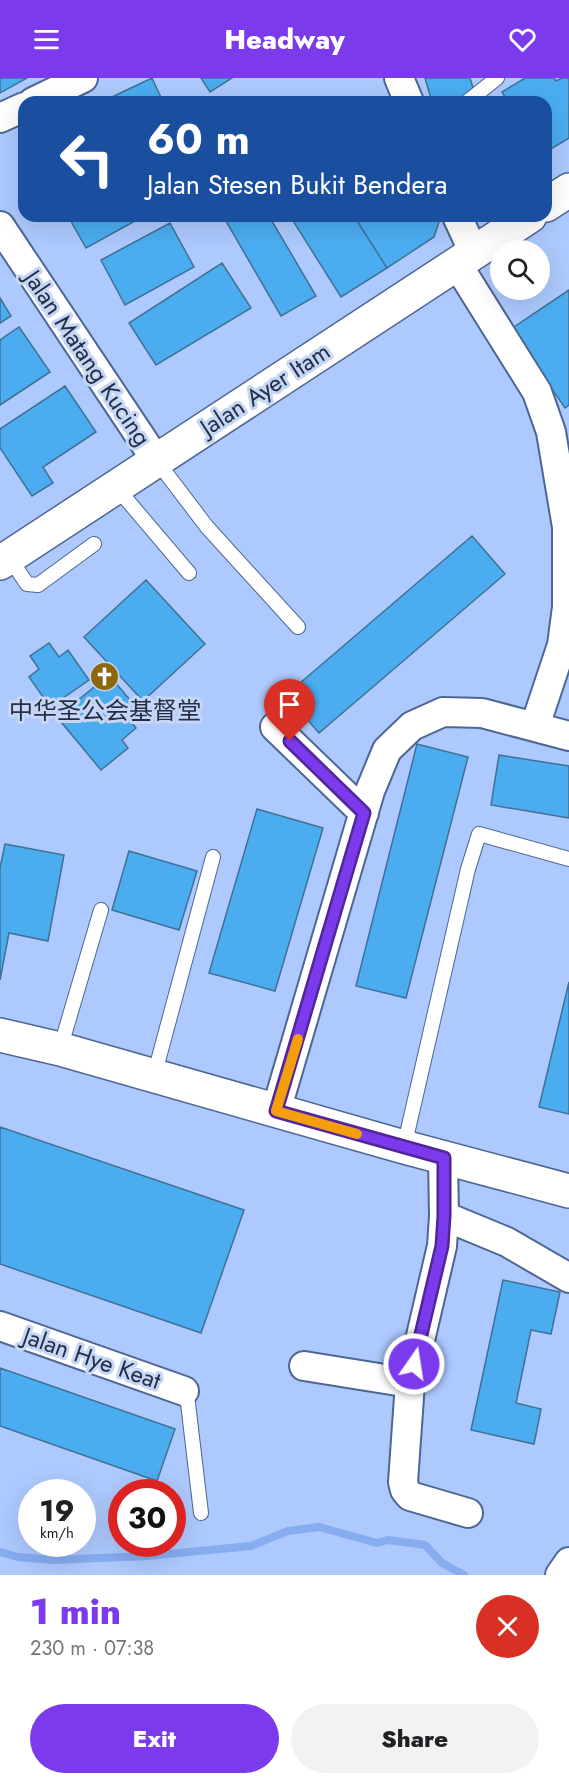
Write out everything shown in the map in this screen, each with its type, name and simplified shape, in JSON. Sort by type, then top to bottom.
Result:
[{"type":"main road","name":"Jalan Ayer Itam","points":[[4,560],[521,222]]},
{"type":"main road","points":[[0,1035],[60,1049],[404,1147],[569,1191]]},
{"type":"street","points":[[46,96],[83,78]]},
{"type":"street","points":[[399,78],[406,96]]},
{"type":"street","points":[[0,118],[18,109]]},
{"type":"street","points":[[458,222],[465,258],[537,392],[551,432],[567,527],[567,607],[562,645],[535,726]]},
{"type":"street","name":"Jalan Matang Kucing","points":[[0,226],[156,460]]},
{"type":"street","points":[[276,1111],[370,791],[387,750],[412,726],[443,712],[482,713],[569,736]]},
{"type":"street","points":[[275,727],[364,813]]},
{"type":"street","points":[[444,1158],[444,1216],[440,1256],[410,1383],[403,1482],[410,1496],[468,1513]]},
{"type":"street","points":[[444,1216],[507,1242],[569,1278]]},
{"type":"street","name":"Jalan Hye Keat","points":[[0,1326],[184,1391]]},
{"type":"street","points":[[304,1366],[410,1383]]},
{"type":"street","points":[[560,1575],[569,1562]]},
{"type":"lane","points":[[474,96],[497,78]]},
{"type":"lane","points":[[156,460],[207,527],[298,627]]},
{"type":"lane","points":[[116,487],[189,573]]},
{"type":"lane","points":[[4,560],[27,584],[38,585],[94,544]]},
{"type":"lane","points":[[404,1147],[456,919],[479,834],[569,859]]},
{"type":"lane","points":[[153,1076],[213,857]]},
{"type":"lane","points":[[60,1049],[102,910]]},
{"type":"lane","points":[[184,1391],[187,1395],[201,1513]]},
{"type":"building","points":[[0,78],[27,78],[0,93]]},
{"type":"building","points":[[152,78],[160,96],[114,96]]},
{"type":"building","points":[[201,78],[232,78],[210,92]]},
{"type":"building","points":[[425,78],[470,78],[475,94],[468,96],[430,96]]},
{"type":"building","points":[[525,78],[554,78],[556,81],[569,78],[569,138],[552,148],[552,96],[504,96],[502,92]]},
{"type":"building","points":[[71,222],[133,222],[86,248]]},
{"type":"building","points":[[226,222],[273,222],[316,296],[281,316]]},
{"type":"building","points":[[294,222],[358,222],[387,268],[341,297]]},
{"type":"building","points":[[358,222],[439,222],[434,237],[387,268]]},
{"type":"building","points":[[170,223],[194,267],[125,305],[101,260]]},
{"type":"building","points":[[222,263],[251,308],[156,365],[129,323]]},
{"type":"building","points":[[569,290],[569,405],[565,408],[511,329]]},
{"type":"building","points":[[0,298],[11,316],[0,323]]},
{"type":"building","points":[[19,327],[50,372],[0,405],[0,340]]},
{"type":"building","points":[[65,386],[96,432],[43,467],[53,483],[32,496],[0,448],[0,429]]},
{"type":"building","points":[[472,536],[505,574],[319,733],[286,695]]},
{"type":"building","points":[[146,580],[205,644],[143,701],[84,637]]},
{"type":"building","points":[[49,643],[59,657],[68,650],[89,680],[50,707],[29,677],[39,669],[30,656]]},
{"type":"building","points":[[109,675],[141,713],[131,722],[136,728],[122,740],[128,748],[101,770],[57,717]]},
{"type":"building","points":[[417,744],[468,757],[406,998],[356,986]]},
{"type":"building","points":[[499,755],[569,766],[569,818],[491,805]]},
{"type":"building","points":[[257,809],[323,828],[275,991],[209,973]]},
{"type":"building","points":[[5,844],[64,855],[48,941],[9,933],[0,980],[0,868]]},
{"type":"building","points":[[129,851],[197,871],[179,930],[112,910]]},
{"type":"building","points":[[569,982],[569,1114],[539,1107]]},
{"type":"building","points":[[0,1127],[244,1210],[201,1333],[0,1264]]},
{"type":"building","points":[[503,1280],[560,1292],[551,1334],[531,1330],[516,1403],[541,1409],[534,1444],[471,1430]]},
{"type":"building","points":[[0,1368],[175,1429],[158,1479],[151,1479],[0,1426]]},
{"type":"waterway","points":[[0,1552],[18,1557],[53,1560],[147,1556],[251,1546],[288,1531],[319,1527],[377,1543],[388,1540],[425,1545],[442,1563],[464,1575]]},
{"type":"slow traffic","points":[[298,1039],[276,1111],[357,1134]]},
{"type":"place","name":"中华圣公会基督堂","points":[[105,677]]},
{"type":"route","points":[[290,741],[364,813],[276,1111],[444,1158],[442,1246],[414,1364]]}]
